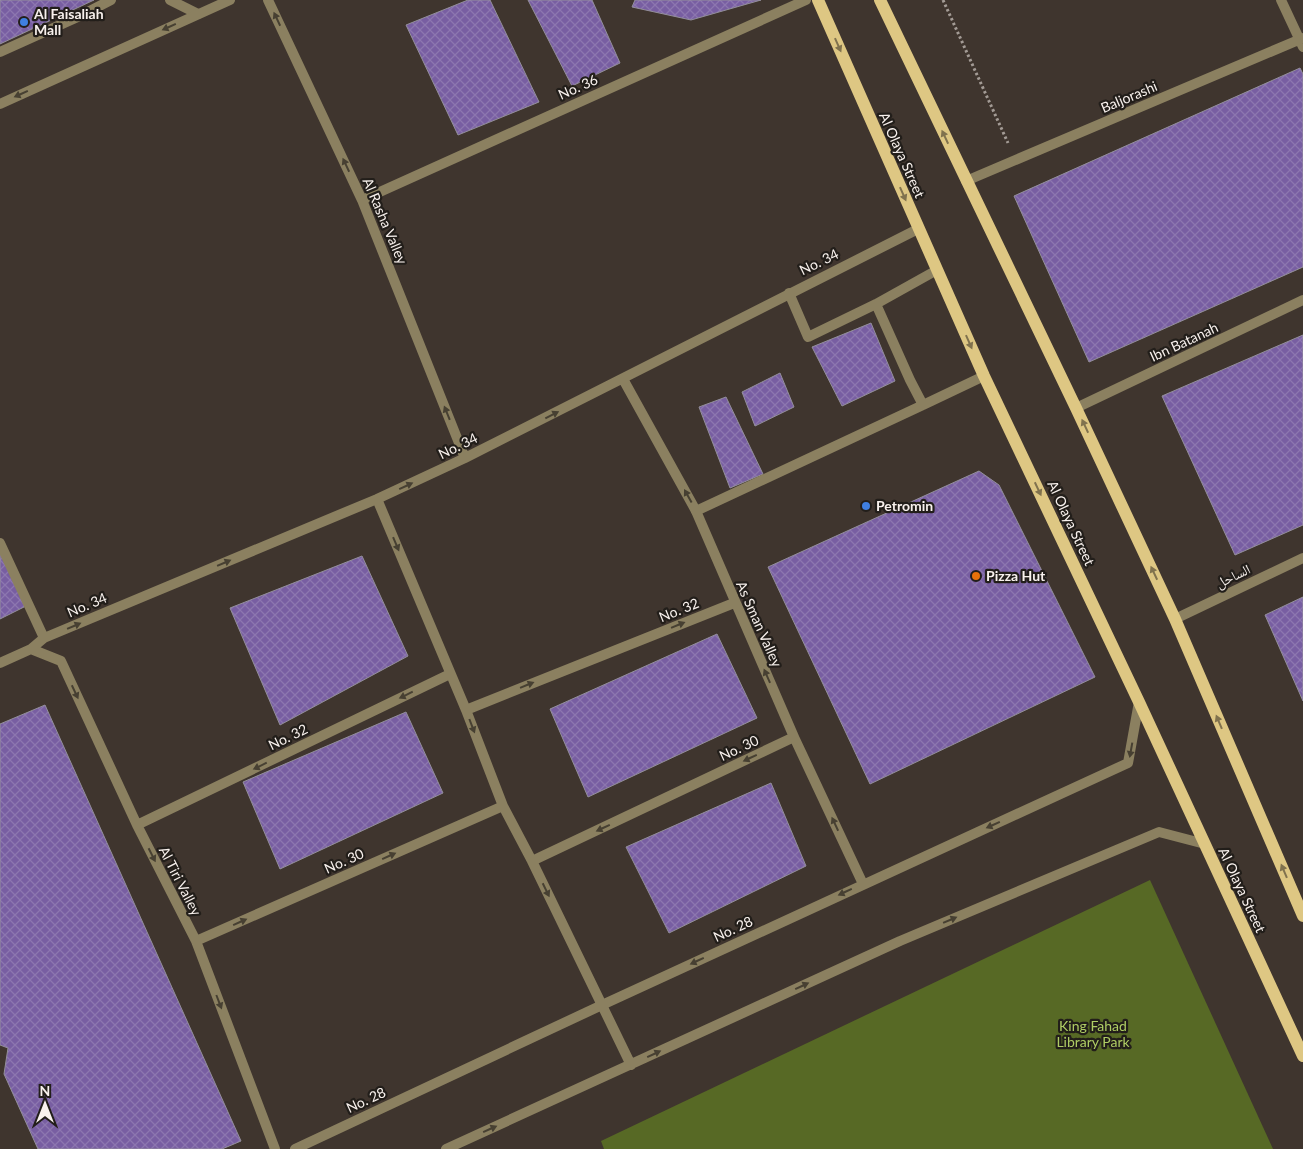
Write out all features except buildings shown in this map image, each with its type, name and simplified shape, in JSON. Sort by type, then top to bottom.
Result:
[{"type":"main road","name":"Al Olaya Street","points":[[818,0],[984,376],[1139,702],[1303,1056]]},
{"type":"main road","points":[[880,0],[1176,619],[1303,916]]},
{"type":"street","points":[[0,52],[111,0]]},
{"type":"street","points":[[170,0],[198,14]]},
{"type":"street","points":[[0,104],[230,0]]},
{"type":"street","name":"Al Rasha Valley","points":[[268,0],[362,200],[465,458]]},
{"type":"street","name":"No. 36","points":[[362,200],[806,0]]},
{"type":"street","points":[[1281,0],[1302,41]]},
{"type":"street","name":"Baljorashi","points":[[966,181],[1302,41]]},
{"type":"street","name":"No. 34","points":[[0,663],[31,650],[44,638],[377,499],[465,458],[623,379],[788,293],[918,229]]},
{"type":"street","points":[[788,293],[808,337],[876,304],[938,270]]},
{"type":"street","name":"Ibn Batanah","points":[[1076,408],[1303,300]]},
{"type":"street","points":[[876,304],[923,405]]},
{"type":"street","points":[[696,511],[984,376]]},
{"type":"street","name":"As Sman Valley","points":[[623,379],[696,511],[734,603],[863,884]]},
{"type":"street","points":[[377,499],[466,710],[503,806],[532,861],[631,1065]]},
{"type":"street","points":[[0,542],[44,638]]},
{"type":"street","name":"الساحل","points":[[1176,619],[1303,558]]},
{"type":"street","name":"No. 32","points":[[466,710],[734,603]]},
{"type":"street","name":"Al Tiri Valley","points":[[31,650],[62,661],[136,825],[196,941],[275,1149]]},
{"type":"street","name":"No. 32","points":[[136,825],[450,674]]},
{"type":"street","name":"No. 28","points":[[294,1149],[602,1004],[1128,763],[1139,702]]},
{"type":"street","name":"No. 30","points":[[532,861],[794,737]]},
{"type":"street","name":"No. 30","points":[[196,941],[503,806]]},
{"type":"street","points":[[446,1149],[900,941],[1159,832],[1204,844]]},
{"type":"path","points":[[943,0],[1016,160]]},
{"type":"green space","name":"King Fahad Library Park","points":[[1150,880],[1273,1149],[604,1149],[601,1141]]},
{"type":"place","name":"Al Faisaliah Mall","points":[[24,22]]},
{"type":"place","name":"Petromin","points":[[866,506]]},
{"type":"place","name":"Pizza Hut","points":[[976,576]]}]
